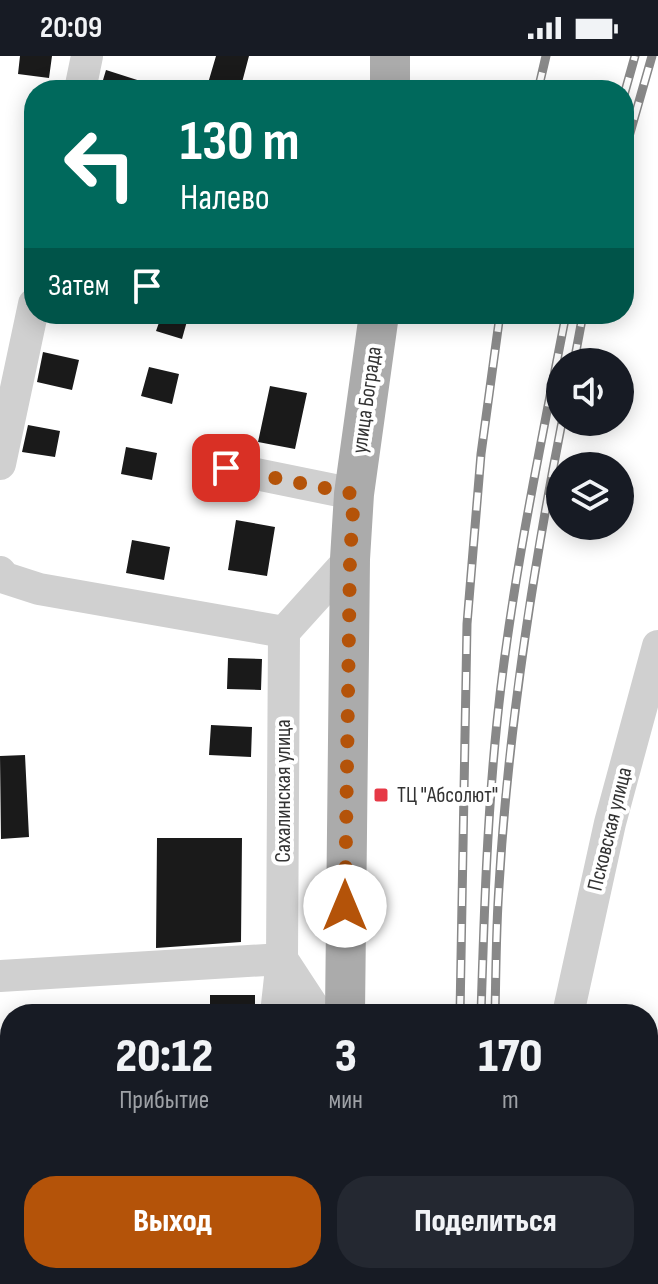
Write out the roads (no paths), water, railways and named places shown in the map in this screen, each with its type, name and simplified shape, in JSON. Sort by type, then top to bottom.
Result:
[{"type":"main road","points":[[390,56],[390,80]]},
{"type":"main road","name":"улица Бограда","points":[[345,1004],[350,559],[354,494],[378,324]]},
{"type":"street","points":[[82,80],[87,56]]},
{"type":"street","points":[[0,464],[30,324]]},
{"type":"street","points":[[226,468],[354,494]]},
{"type":"street","points":[[0,572],[5,578],[39,589],[284,632],[350,559]]},
{"type":"street","name":"Сахалинская улица","points":[[277,1004],[282,959],[284,632]]},
{"type":"street","name":"Псковская улица","points":[[570,1004],[610,823],[653,683],[658,646]]},
{"type":"street","points":[[0,976],[282,959],[311,1004]]},
{"type":"railway","points":[[540,80],[546,56]]},
{"type":"railway","points":[[628,80],[635,56]]},
{"type":"railway","points":[[634,119],[652,56]]},
{"type":"railway","points":[[460,1004],[467,624],[481,454],[499,324]]},
{"type":"railway","points":[[481,1004],[488,831],[503,671],[527,517],[564,324]]},
{"type":"railway","points":[[577,348],[581,324]]},
{"type":"railway","points":[[495,1004],[499,886],[508,769],[531,595],[559,436]]},
{"type":"place","name":"ТЦ \"Абсолют\"","points":[[381,795]]}]
